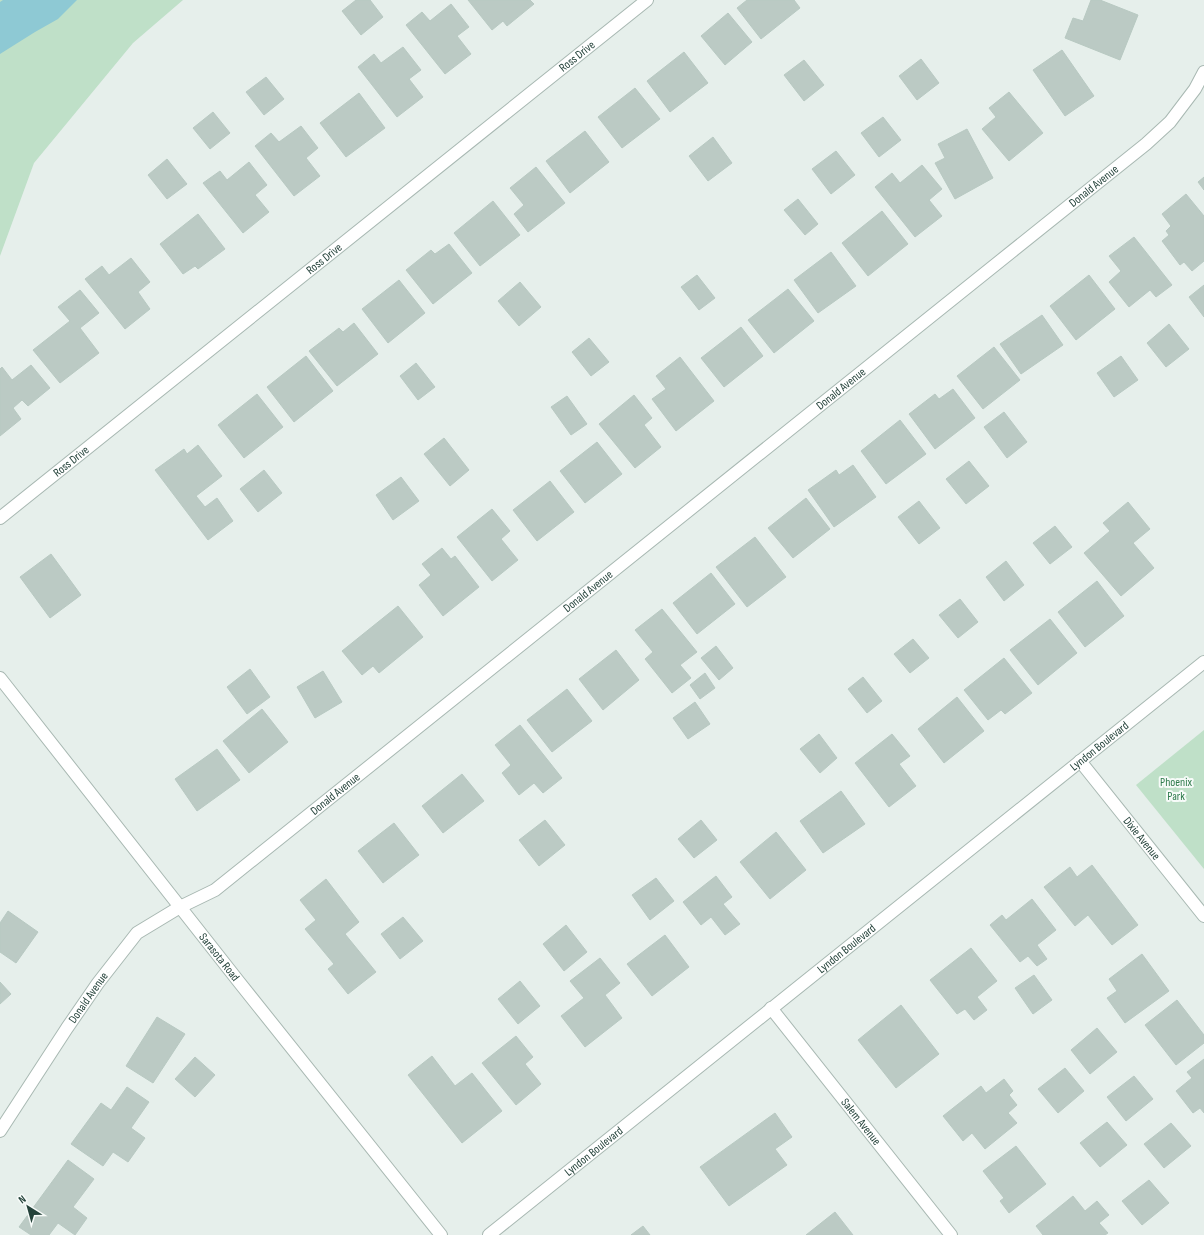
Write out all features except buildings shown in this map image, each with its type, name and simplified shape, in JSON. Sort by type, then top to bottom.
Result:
[{"type":"street","name":"Ross Drive","points":[[0,518],[647,0]]},
{"type":"street","name":"Donald Avenue","points":[[0,1132],[76,1015],[136,933],[180,907],[215,890],[1146,144],[1170,122],[1195,89],[1204,72]]},
{"type":"street","name":"Lyndon Boulevard","points":[[489,1235],[1204,662]]},
{"type":"street","name":"Sarasota Road","points":[[0,678],[441,1235]]},
{"type":"street","name":"Dixie Avenue","points":[[1080,761],[1204,916]]},
{"type":"street","name":"Salem Avenue","points":[[771,1008],[951,1235]]},
{"type":"green space","points":[[0,0],[183,0],[133,43],[34,163],[0,256]]},
{"type":"green space","name":"Phoenix Park","points":[[1204,730],[1204,869],[1136,785]]},
{"type":"water","points":[[3,0],[77,0],[58,19],[0,54],[0,2]]}]
